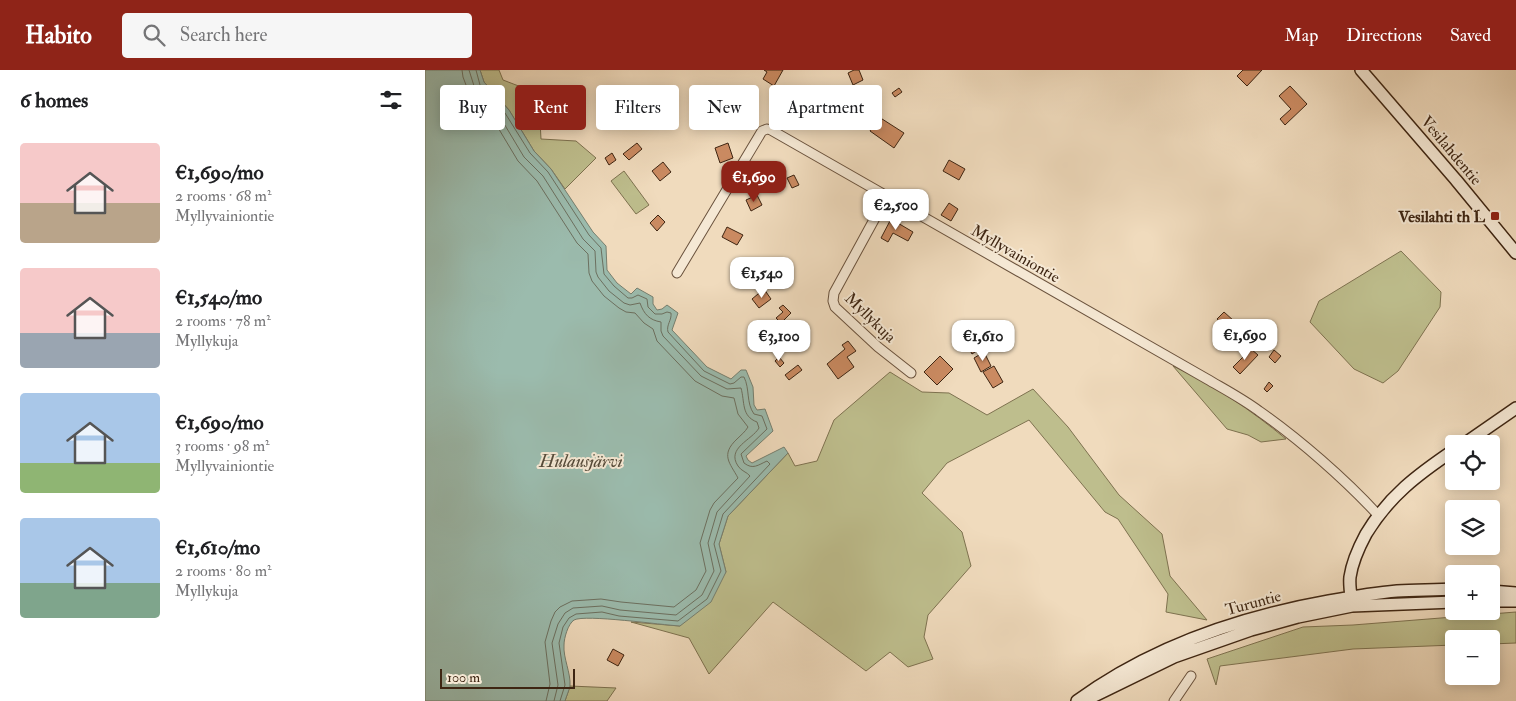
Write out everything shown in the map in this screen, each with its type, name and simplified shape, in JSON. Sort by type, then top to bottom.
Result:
[{"type":"main road","name":"Vesilahdentie","points":[[1361,70],[1457,180],[1516,253]]},
{"type":"main road","points":[[1477,435],[1516,408]]},
{"type":"main road","points":[[1352,602],[1350,578],[1355,560],[1360,545],[1378,515],[1402,488],[1445,456]]},
{"type":"main road","name":"Turuntie","points":[[1082,701],[1174,658],[1251,630],[1396,591],[1445,589]]},
{"type":"main road","points":[[1500,592],[1516,593]]},
{"type":"main road","points":[[1500,601],[1516,601]]},
{"type":"main road","name":"Turuntie","points":[[1077,701],[1121,671],[1208,632],[1255,617],[1304,606],[1352,602],[1445,602]]},
{"type":"street","name":"Myllyvainiontie","points":[[677,273],[764,129],[771,130],[1207,378],[1258,410],[1312,454],[1364,500],[1378,515]]},
{"type":"street","name":"Myllykuja","points":[[887,196],[834,293],[833,301],[835,307],[878,347],[911,373]]},
{"type":"street","points":[[1174,701],[1191,676]]},
{"type":"green space","points":[[480,70],[499,70],[503,80],[516,85],[515,120],[505,106],[505,85],[487,85]]},
{"type":"green space","points":[[521,130],[540,130],[541,139],[576,141],[596,158],[565,189],[551,169],[534,151]]},
{"type":"green space","points":[[624,171],[649,205],[636,214],[611,181]]},
{"type":"green space","points":[[1401,251],[1441,292],[1440,307],[1398,371],[1383,383],[1354,369],[1310,322],[1319,301]]},
{"type":"green space","points":[[1173,366],[1203,381],[1232,399],[1286,439],[1261,442],[1248,435],[1227,429]]},
{"type":"green space","points":[[890,372],[922,392],[949,393],[987,415],[1033,389],[1068,427],[1119,495],[1162,534],[1170,576],[1207,620],[1166,612],[1168,594],[1118,519],[1105,512],[1029,420],[947,463],[922,493],[962,532],[971,566],[928,615],[924,637],[933,659],[908,667],[890,652],[866,671],[773,602],[709,674],[689,638],[631,622],[680,626],[726,572],[719,544],[728,516],[788,453],[795,466],[817,461],[834,420]]},
{"type":"green space","points":[[1516,612],[1516,643],[1500,644],[1500,630],[1445,630],[1445,645],[1353,649],[1220,666],[1216,685],[1207,659],[1303,627],[1445,618],[1445,620],[1500,620],[1500,613]]},
{"type":"green space","points":[[570,686],[616,688],[607,701],[565,701]]},
{"type":"water","name":"Hulausjärvi","points":[[425,70],[480,70],[487,85],[440,85],[440,130],[505,130],[505,106],[515,120],[515,130],[521,130],[534,151],[551,169],[593,232],[606,246],[607,270],[617,283],[631,294],[637,288],[653,297],[653,304],[657,310],[667,305],[678,313],[672,330],[707,367],[731,379],[741,370],[746,370],[753,387],[754,405],[757,410],[765,409],[773,431],[746,456],[748,460],[752,463],[784,447],[788,453],[728,516],[719,544],[726,572],[711,602],[680,626],[593,618],[574,620],[567,631],[564,642],[570,681],[570,688],[565,701],[425,701]]},
{"type":"building","points":[[764,70],[783,70],[775,85],[763,79],[767,72]]},
{"type":"building","points":[[859,70],[863,80],[853,85],[848,73]]},
{"type":"building","points":[[1243,70],[1262,70],[1247,86],[1237,76]]},
{"type":"building","points":[[1290,86],[1307,104],[1285,125],[1280,119],[1291,109],[1279,96]]},
{"type":"building","points":[[899,88],[902,92],[895,97],[892,93]]},
{"type":"building","points":[[882,119],[904,133],[894,148],[870,131],[882,130]]},
{"type":"building","points":[[637,143],[642,149],[629,160],[623,154]]},
{"type":"building","points":[[728,143],[733,158],[720,163],[715,148]]},
{"type":"building","points":[[612,153],[616,160],[609,165],[605,158]]},
{"type":"building","points":[[949,160],[965,169],[959,180],[943,171]]},
{"type":"building","points":[[663,162],[671,172],[660,181],[652,171]]},
{"type":"building","points":[[794,175],[799,185],[792,188],[787,178]]},
{"type":"building","points":[[757,195],[762,205],[751,211],[746,200]]},
{"type":"building","points":[[949,203],[958,209],[951,221],[941,215]]},
{"type":"building","points":[[658,215],[665,222],[657,231],[650,223]]},
{"type":"building","points":[[891,219],[913,232],[908,241],[893,233],[888,242],[881,238]]},
{"type":"building","points":[[727,227],[743,235],[737,245],[722,237]]},
{"type":"building","points":[[764,289],[771,299],[759,308],[752,299]]},
{"type":"building","points":[[783,305],[791,313],[781,323],[776,318],[783,312],[779,308]]},
{"type":"building","points":[[1224,312],[1234,321],[1228,328],[1217,319]]},
{"type":"building","points":[[790,326],[798,335],[787,344],[779,334]]},
{"type":"building","points":[[973,334],[981,348],[972,354],[964,339]]},
{"type":"building","points":[[848,341],[856,351],[847,357],[854,367],[838,379],[827,364],[845,349],[842,345]]},
{"type":"building","points":[[1251,349],[1258,355],[1240,374],[1233,367]]},
{"type":"building","points":[[1274,350],[1281,356],[1275,363],[1269,357]]},
{"type":"building","points":[[984,352],[991,366],[981,372],[974,358]]},
{"type":"building","points":[[940,356],[953,369],[937,385],[924,372]]},
{"type":"building","points":[[779,357],[784,363],[780,367],[775,361]]},
{"type":"building","points":[[798,365],[802,370],[789,380],[785,375]]},
{"type":"building","points":[[994,366],[1003,382],[993,388],[983,372]]},
{"type":"building","points":[[1269,382],[1273,386],[1267,392],[1264,389]]},
{"type":"building","points":[[613,649],[624,655],[618,666],[607,660]]},
{"type":"place","name":"Vesilahti th L","points":[[1495,216]]}]
